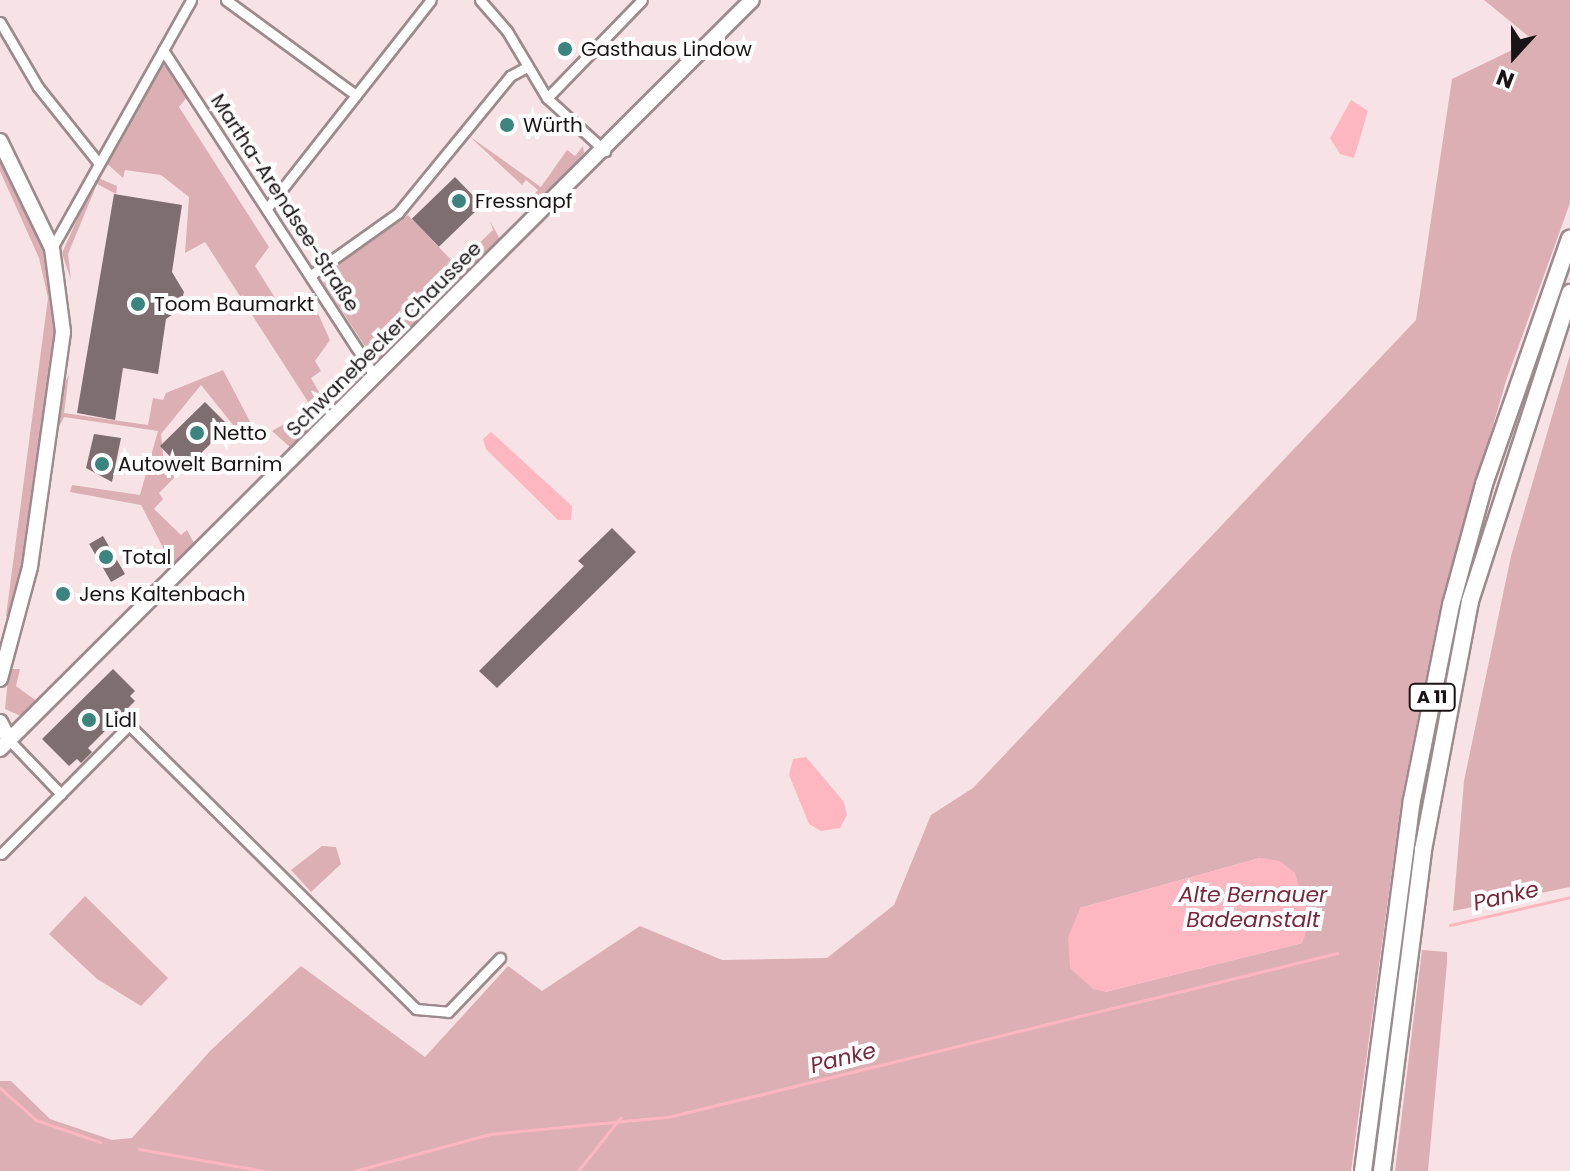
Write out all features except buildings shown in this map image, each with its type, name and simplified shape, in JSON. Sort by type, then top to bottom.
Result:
[{"type":"highway","name":"A 11","points":[[1363,1171],[1412,800],[1451,605],[1484,484],[1570,239]]},
{"type":"highway","name":"A 11","points":[[1382,1171],[1423,850],[1470,601],[1570,293]]},
{"type":"main road","name":"Schwanebecker Chaussee","points":[[5,744],[605,151],[752,0]]},
{"type":"main road","points":[[0,141],[52,248],[63,332],[30,567],[0,679]]},
{"type":"main road","points":[[0,722],[5,744]]},
{"type":"street","points":[[52,248],[97,161],[191,0]]},
{"type":"street","points":[[226,0],[356,95]]},
{"type":"street","points":[[268,207],[431,0]]},
{"type":"street","points":[[480,0],[547,98],[605,151]]},
{"type":"street","points":[[547,98],[642,0]]},
{"type":"street","points":[[0,22],[38,87],[97,161]]},
{"type":"street","name":"Martha-Arendsee-Straße","points":[[163,50],[268,207],[375,376]]},
{"type":"street","points":[[311,275],[398,213],[510,76],[527,67]]},
{"type":"street","points":[[1,854],[129,725],[416,1009],[448,1012],[500,958]]},
{"type":"street","points":[[5,744],[61,794]]},
{"type":"shaded area","points":[[1484,0],[1570,0],[1570,203],[1506,381],[1441,602],[1402,797],[1351,1171],[0,1171],[0,1081],[11,1081],[50,1119],[112,1140],[132,1138],[211,1050],[301,966],[425,1057],[508,966],[542,991],[640,926],[722,960],[827,958],[894,905],[931,815],[973,788],[1416,320],[1452,79],[1533,40]],"holes":[[[1260,858],[1302,943],[1105,992],[1080,908]]]},
{"type":"shaded area","points":[[159,64],[168,67],[187,97],[179,107],[269,247],[255,266],[284,312],[311,298],[330,340],[315,361],[321,371],[311,378],[324,401],[312,409],[319,418],[290,447],[272,431],[312,408],[205,242],[185,253],[189,197],[161,175],[125,170],[123,178],[104,161]]},
{"type":"shaded area","points":[[469,136],[541,187],[567,150],[575,156],[583,146],[584,153],[536,206],[530,199],[538,190],[526,180],[522,185]]},
{"type":"shaded area","points":[[0,151],[45,245],[55,325],[45,429],[13,620],[6,616],[48,298],[39,258],[0,171]]},
{"type":"shaded area","points":[[96,177],[117,186],[116,194],[97,184],[68,254],[71,280],[62,253]]},
{"type":"shaded area","points":[[408,215],[456,265],[493,230],[490,221],[502,243],[383,358],[372,357],[323,282],[333,266]]},
{"type":"shaded area","points":[[1570,355],[1570,887],[1453,911],[1464,781],[1511,556]]},
{"type":"shaded area","points":[[223,370],[256,433],[246,441],[201,385],[161,434],[164,464],[177,475],[159,493],[163,499],[154,509],[181,535],[187,530],[194,543],[172,565],[141,505],[70,492],[72,485],[140,495],[158,431],[64,417],[56,433],[62,390],[69,374],[64,413],[148,425],[153,398],[163,400],[166,393]]},
{"type":"shaded area","points":[[9,669],[20,669],[16,686],[38,702],[21,716],[5,709]]},
{"type":"shaded area","points":[[322,846],[336,847],[341,864],[311,892],[291,870]]},
{"type":"shaded area","points":[[85,896],[168,978],[141,1006],[97,979],[49,934]]},
{"type":"shaded area","points":[[1422,950],[1447,952],[1428,1171],[1395,1171]]},
{"type":"water","points":[[1351,100],[1368,111],[1354,158],[1340,154],[1330,138]]},
{"type":"water","points":[[491,432],[572,506],[571,520],[558,520],[486,449],[483,439]]},
{"type":"water","points":[[806,757],[844,802],[847,815],[840,828],[821,831],[809,824],[789,775],[793,759]]},
{"type":"water","name":"Alte Bernauer Badeanstalt","points":[[1260,858],[1280,861],[1295,873],[1310,922],[1302,943],[1105,992],[1093,989],[1070,968],[1068,938],[1080,908]]},
{"type":"waterway","name":"Panke","points":[[1450,925],[1570,897]]},
{"type":"waterway","name":"Panke","points":[[354,1171],[490,1134],[668,1117],[1337,953]]},
{"type":"waterway","name":"Panke","points":[[0,1088],[36,1120],[100,1142]]},
{"type":"waterway","points":[[578,1171],[620,1118]]},
{"type":"waterway","name":"Panke","points":[[139,1149],[264,1171]]},
{"type":"place","name":"Gasthaus Lindow","points":[[565,49]]},
{"type":"place","name":"Würth","points":[[507,125]]},
{"type":"place","name":"Fressnapf","points":[[459,201]]},
{"type":"place","name":"Toom Baumarkt","points":[[138,304]]},
{"type":"place","name":"Netto","points":[[197,433]]},
{"type":"place","name":"Autowelt Barnim","points":[[102,464]]},
{"type":"place","name":"Total","points":[[106,557]]},
{"type":"place","name":"Jens Kaltenbach","points":[[63,594]]},
{"type":"place","name":"Lidl","points":[[89,720]]}]
